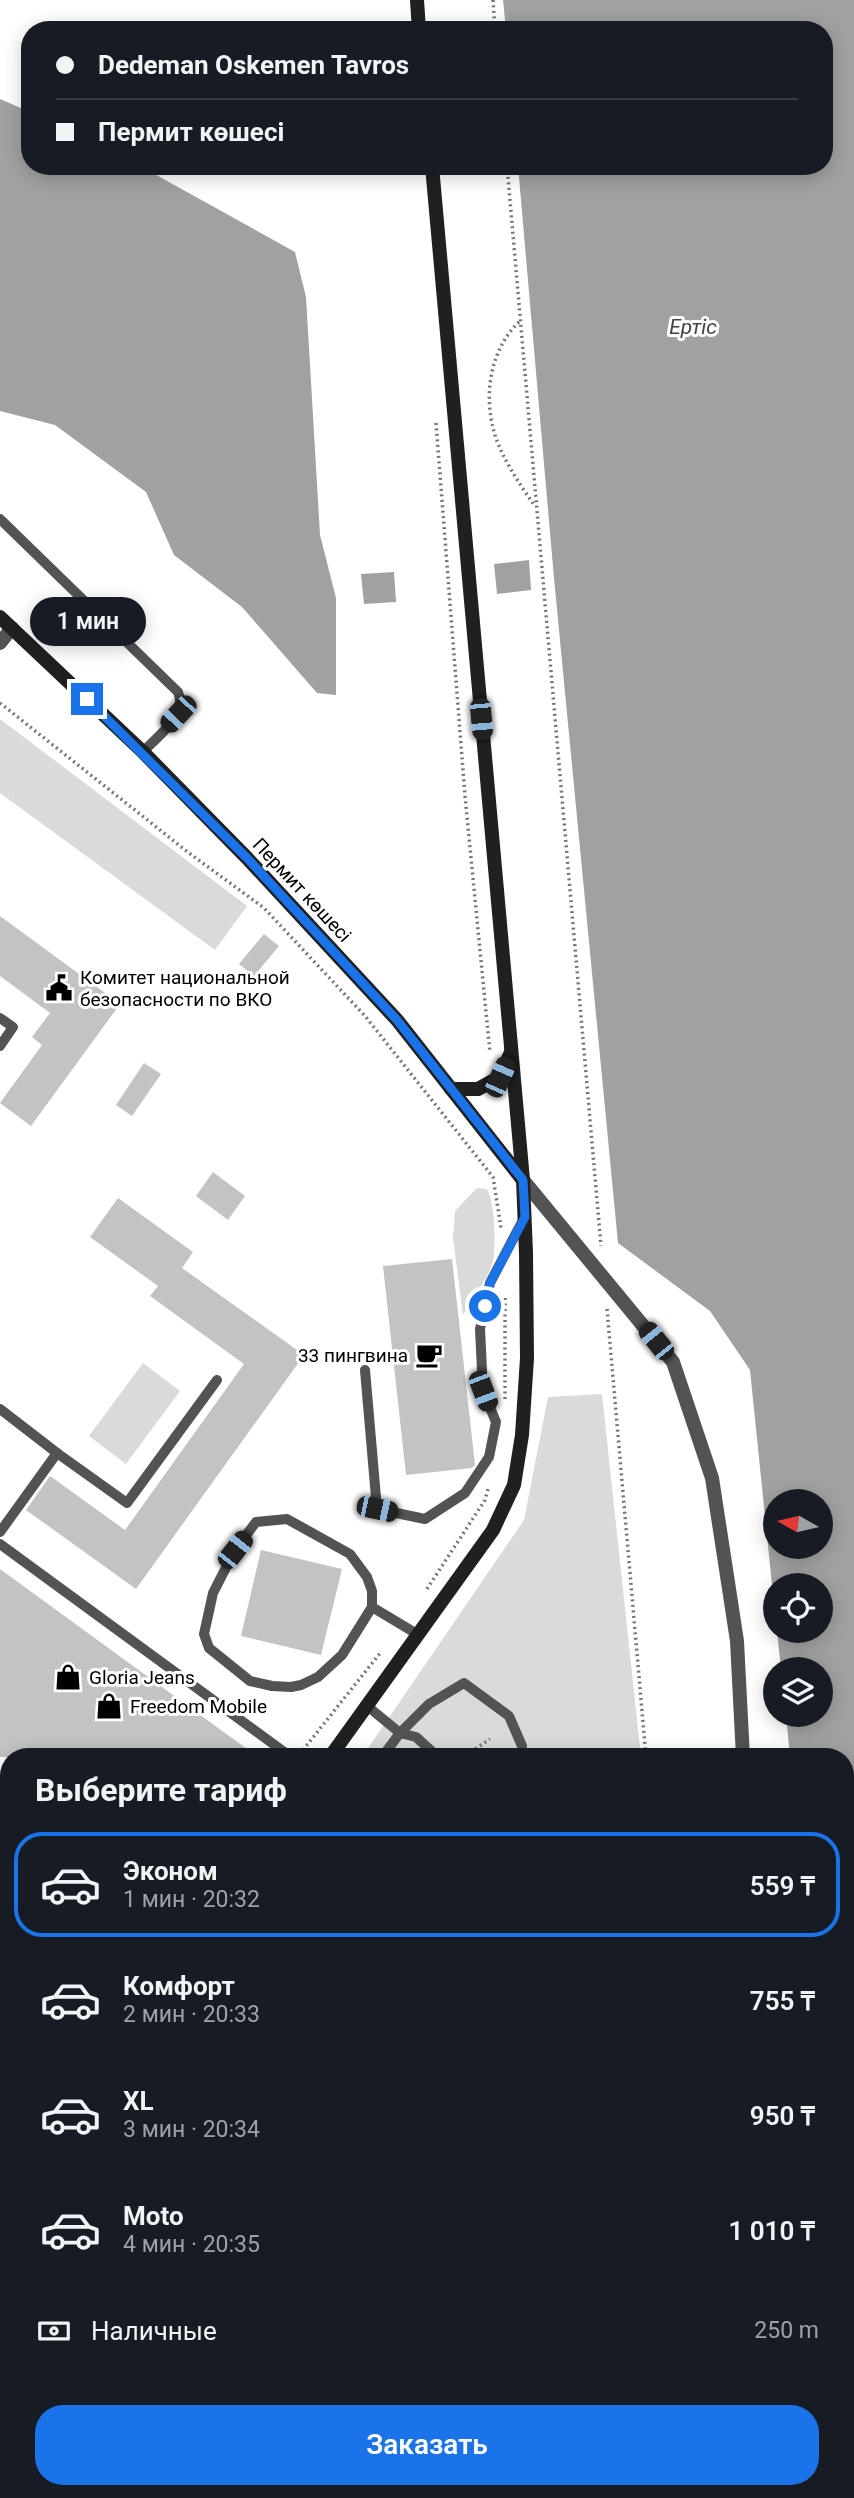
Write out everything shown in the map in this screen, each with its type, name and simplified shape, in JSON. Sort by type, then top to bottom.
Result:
[{"type":"main road","points":[[417,0],[418,21]]},
{"type":"main road","points":[[336,1748],[493,1530],[514,1485],[522,1435],[527,1358],[523,1180],[433,175]]},
{"type":"main road","name":"Пермит көшесі","points":[[0,617],[143,752],[247,858],[397,1020],[523,1180]]},
{"type":"main road","points":[[451,1089],[478,1089],[500,1077],[511,1050]]},
{"type":"street","points":[[0,643],[12,628]]},
{"type":"street","points":[[523,1180],[673,1362],[712,1478],[737,1641],[743,1748]]},
{"type":"lane","points":[[0,519],[178,692],[181,705],[178,714],[143,752]]},
{"type":"lane","points":[[0,1018],[13,1027],[0,1046]]},
{"type":"lane","points":[[365,1370],[377,1509],[425,1519],[465,1493],[489,1457],[496,1422],[483,1391],[480,1329],[490,1283],[525,1217]]},
{"type":"lane","points":[[0,1409],[127,1503],[217,1380]]},
{"type":"lane","points":[[0,1532],[57,1453]]},
{"type":"lane","points":[[287,1519],[350,1554],[367,1577],[372,1591],[372,1607],[342,1655],[318,1677],[301,1685],[272,1686],[250,1681],[209,1648],[204,1634],[213,1593],[235,1550],[257,1522],[287,1519]]},
{"type":"lane","points":[[0,1544],[279,1748]]},
{"type":"lane","points":[[372,1607],[417,1634]]},
{"type":"lane","points":[[389,1748],[429,1704],[464,1683],[509,1716],[522,1746]]},
{"type":"lane","points":[[366,1705],[400,1733],[416,1737],[429,1748]]},
{"type":"path","points":[[493,0],[494,21]]},
{"type":"path","points":[[508,175],[645,1748]]},
{"type":"path","points":[[520,322],[495,354],[489,394],[493,429],[514,475],[535,506]]},
{"type":"path","points":[[435,410],[465,796],[490,1055]]},
{"type":"path","points":[[0,703],[189,853],[264,908],[365,1016],[493,1177],[500,1213],[503,1259],[505,1405]]},
{"type":"path","points":[[437,1105],[451,1089]]},
{"type":"path","points":[[425,1591],[485,1500],[489,1487]]},
{"type":"path","points":[[304,1748],[403,1625]]},
{"type":"path","points":[[477,1748],[490,1739]]},
{"type":"shaded area","points":[[0,719],[247,906],[215,950],[0,793]]},
{"type":"shaded area","points":[[477,1188],[487,1189],[490,1196],[494,1254],[488,1274],[463,1315],[453,1238],[455,1211]]},
{"type":"shaded area","points":[[143,1363],[180,1391],[126,1464],[89,1436]]},
{"type":"shaded area","points":[[602,1394],[640,1748],[368,1748],[524,1520],[548,1397]]},
{"type":"water","name":"Ертіс","points":[[503,0],[854,0],[854,1748],[789,1748],[787,1727],[833,1727],[833,1657],[780,1657],[778,1643],[833,1643],[833,1573],[771,1573],[769,1559],[833,1559],[833,1489],[763,1489],[763,1497],[750,1370],[710,1311],[618,1243],[554,578],[519,175],[833,175],[833,21],[505,21]]},
{"type":"water","points":[[0,99],[21,108],[21,175],[156,175],[295,252],[306,297],[320,535],[336,598],[336,695],[317,693],[242,607],[174,555],[146,492],[55,425],[0,411]]},
{"type":"water","points":[[529,560],[531,590],[497,594],[494,564]]},
{"type":"water","points":[[394,572],[396,602],[364,604],[361,574]]},
{"type":"building","points":[[0,916],[120,1004],[31,1126],[0,1103],[42,1045],[32,1037],[50,1013],[0,976]]},
{"type":"building","points":[[264,934],[279,946],[254,976],[239,964]]},
{"type":"building","points":[[144,1063],[161,1074],[132,1116],[116,1105]]},
{"type":"building","points":[[213,1172],[245,1196],[228,1220],[196,1196]]},
{"type":"building","points":[[118,1198],[193,1252],[182,1268],[304,1355],[136,1589],[26,1510],[50,1476],[125,1530],[244,1364],[150,1296],[158,1286],[90,1237]]},
{"type":"building","points":[[452,1259],[475,1465],[472,1468],[406,1475],[383,1266]]},
{"type":"building","points":[[261,1550],[342,1569],[321,1655],[241,1636]]},
{"type":"building","points":[[0,1569],[246,1748],[0,1748]]},
{"type":"place","name":"Комитет национальной безопасности по ВКО","points":[[59,988]]},
{"type":"place","name":"33 пингвина","points":[[429,1355]]},
{"type":"place","name":"Gloria Jeans","points":[[68,1677]]},
{"type":"place","name":"Freedom Mobile","points":[[109,1706]]},
{"type":"route","points":[[87,699],[247,858],[397,1020],[523,1180],[525,1217],[490,1283],[485,1306]]}]
